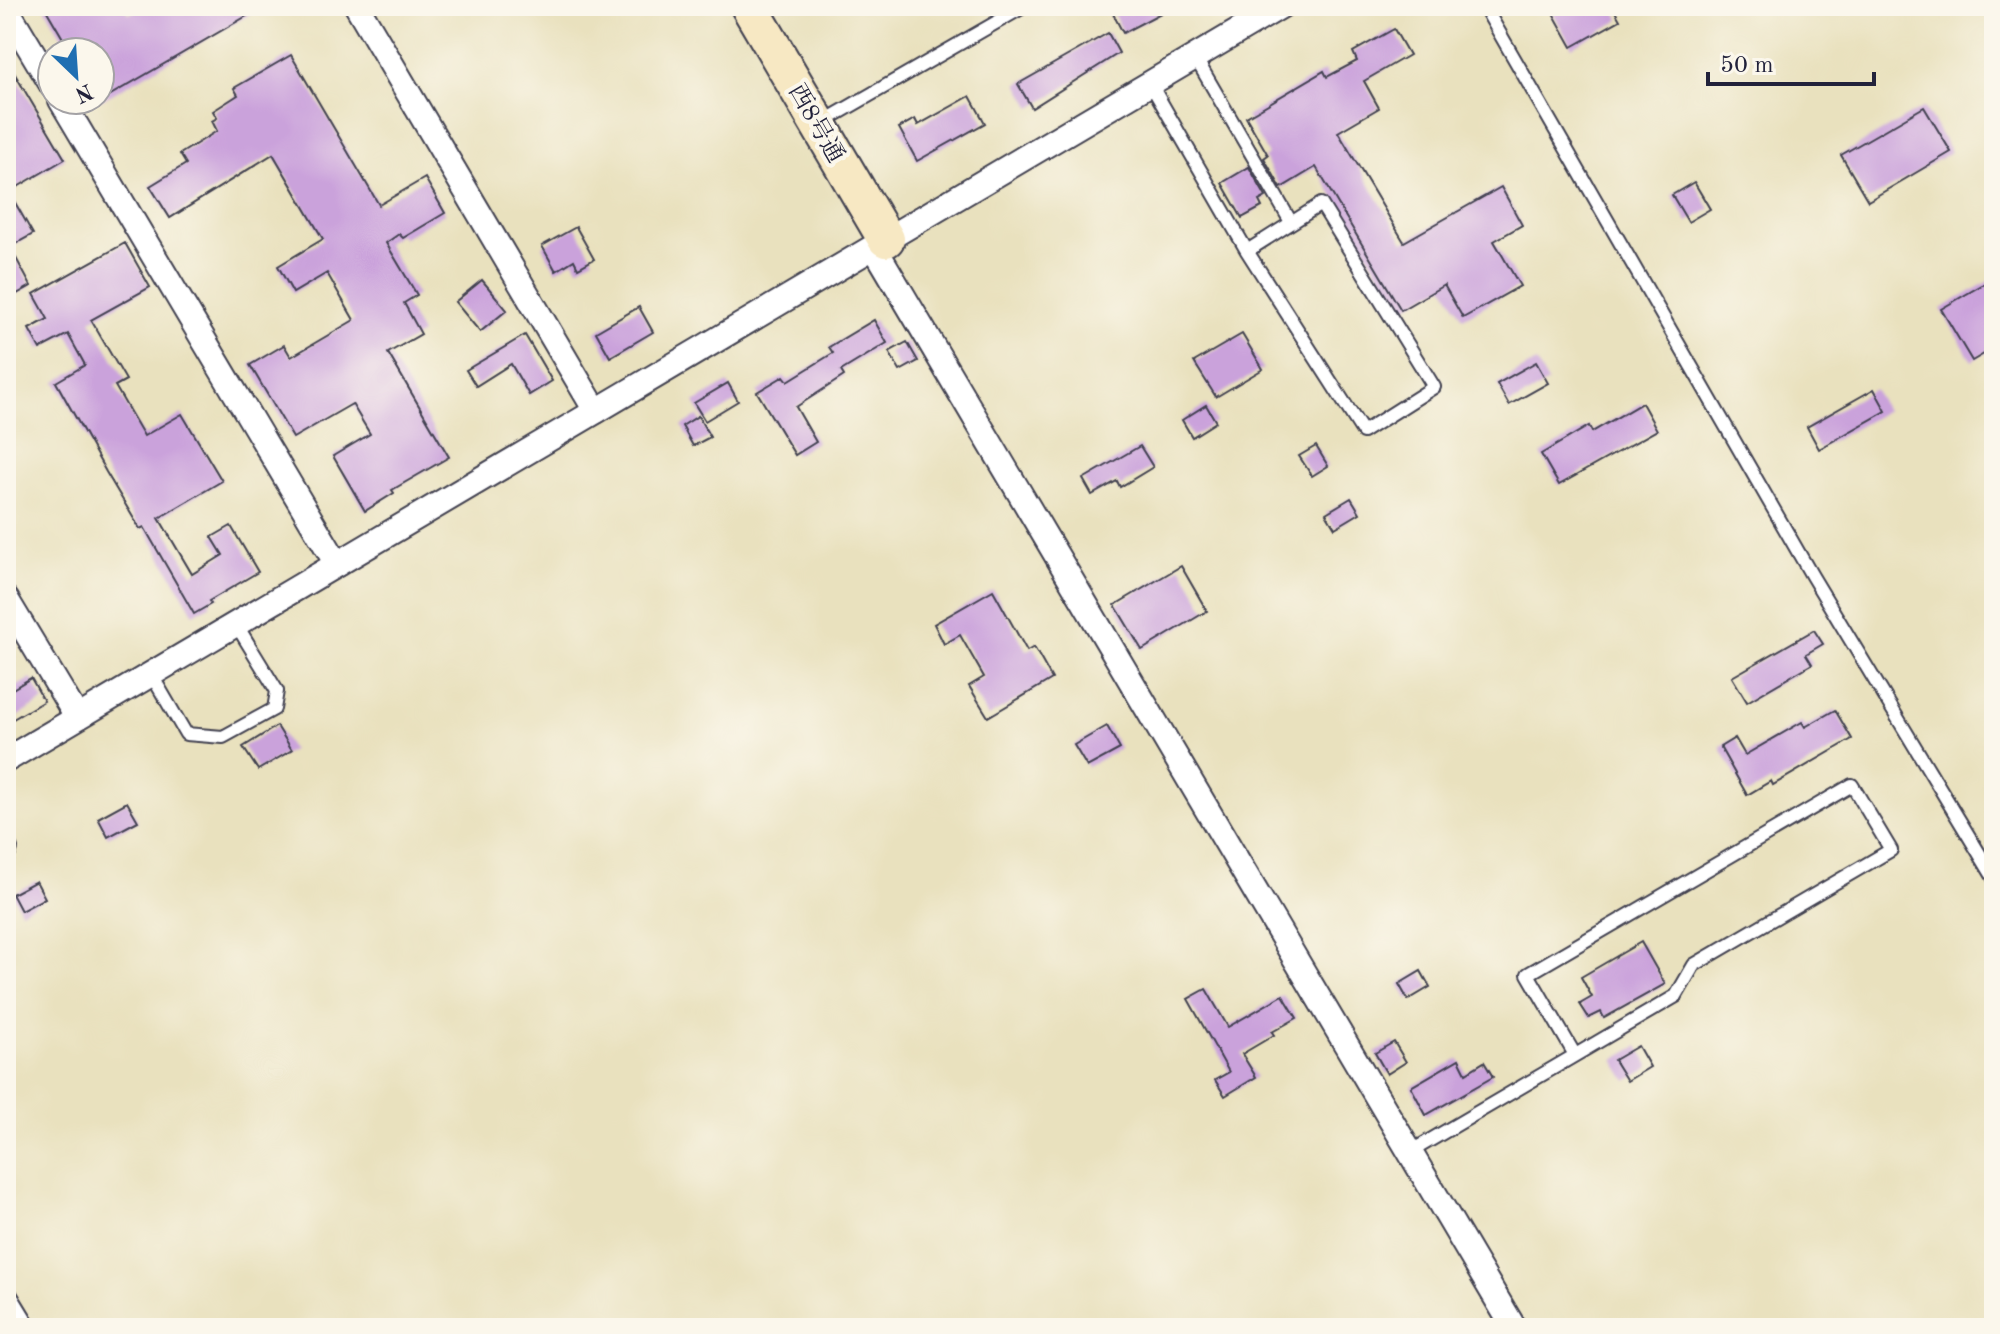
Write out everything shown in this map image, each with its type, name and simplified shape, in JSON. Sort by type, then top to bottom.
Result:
[{"type":"street","points":[[357,6],[596,411]]},
{"type":"street","name":"西8号通","points":[[749,6],[818,124],[880,243]]},
{"type":"street","points":[[6,760],[1281,6]]},
{"type":"street","points":[[6,8],[36,58]]},
{"type":"street","points":[[71,116],[337,564]]},
{"type":"street","points":[[880,243],[1514,1328]]},
{"type":"street","points":[[6,599],[77,717]]},
{"type":"lane","points":[[818,124],[1025,6]]},
{"type":"lane","points":[[1484,6],[1812,576],[1994,878]]},
{"type":"lane","points":[[1195,57],[1291,222]]},
{"type":"lane","points":[[1150,83],[1247,251],[1363,432],[1434,387],[1321,204],[1247,251]]},
{"type":"lane","points":[[151,674],[186,734],[223,737],[274,709],[277,691],[236,624]]},
{"type":"lane","points":[[1410,1152],[1676,996],[1694,965],[1891,850],[1852,785],[1528,974],[1575,1055]]},
{"type":"lane","points":[[6,839],[11,848],[6,862]]},
{"type":"lane","points":[[6,1287],[31,1328]]},
{"type":"building","points":[[44,6],[125,6],[129,14],[143,6],[264,6],[116,92],[116,36],[62,36]]},
{"type":"building","points":[[1109,6],[1174,6],[1123,33]]},
{"type":"building","points":[[1566,6],[1612,6],[1620,20],[1572,47],[1553,13]]},
{"type":"building","points":[[1394,29],[1409,55],[1364,81],[1379,108],[1338,132],[1404,242],[1501,187],[1522,225],[1494,241],[1520,286],[1463,318],[1444,285],[1401,310],[1316,167],[1281,188],[1264,158],[1268,155],[1246,117],[1324,71],[1327,77],[1357,61],[1353,52]]},
{"type":"building","points":[[1108,33],[1119,53],[1032,108],[1018,84]]},
{"type":"building","points":[[291,55],[379,205],[425,178],[445,213],[403,238],[399,234],[386,243],[417,295],[404,303],[421,334],[388,353],[449,457],[392,490],[394,493],[365,511],[333,456],[370,434],[352,404],[293,438],[250,365],[284,345],[291,357],[354,320],[327,273],[293,293],[278,266],[323,239],[273,154],[170,218],[150,186],[186,164],[180,154],[217,131],[212,121],[217,118],[213,111],[238,95],[234,88]]},
{"type":"building","points":[[6,59],[36,110],[36,116],[40,116],[65,159],[9,192],[33,234],[10,247],[31,286],[6,300]]},
{"type":"building","points":[[970,96],[985,123],[917,161],[899,128],[915,119],[918,125]]},
{"type":"building","points":[[1924,107],[1951,152],[1868,201],[1841,155]]},
{"type":"building","points":[[1249,167],[1266,197],[1259,201],[1262,207],[1242,218],[1222,183]]},
{"type":"building","points":[[1694,182],[1710,209],[1688,222],[1672,195]]},
{"type":"building","points":[[576,227],[594,259],[578,268],[574,260],[556,271],[542,246]]},
{"type":"building","points":[[125,243],[150,287],[91,320],[126,380],[115,386],[144,436],[182,414],[222,481],[159,518],[192,574],[223,555],[212,537],[231,526],[258,572],[209,601],[211,604],[194,614],[144,527],[140,529],[106,472],[56,382],[85,365],[68,334],[40,349],[29,329],[48,319],[34,294]]},
{"type":"building","points":[[1994,278],[1994,348],[1972,361],[1941,309]]},
{"type":"building","points":[[482,280],[507,310],[480,332],[455,302]]},
{"type":"building","points":[[639,307],[653,332],[610,357],[596,332]]},
{"type":"building","points":[[874,320],[887,343],[841,371],[844,376],[796,407],[816,442],[795,455],[757,392],[784,376],[788,381],[833,353],[829,347]]},
{"type":"building","points":[[1242,334],[1263,369],[1216,397],[1194,362]]},
{"type":"building","points":[[525,335],[552,381],[529,395],[511,364],[476,386],[466,370]]},
{"type":"building","points":[[907,342],[918,361],[900,371],[889,352]]},
{"type":"building","points":[[1536,362],[1548,383],[1509,405],[1497,384]]},
{"type":"building","points":[[728,383],[738,401],[705,421],[694,403]]},
{"type":"building","points":[[1874,389],[1886,411],[1819,449],[1807,427]]},
{"type":"building","points":[[1642,403],[1657,430],[1559,485],[1541,454],[1589,426],[1592,432]]},
{"type":"building","points":[[1206,405],[1216,422],[1192,437],[1182,420]]},
{"type":"building","points":[[698,416],[710,437],[693,446],[682,426]]},
{"type":"building","points":[[1140,446],[1153,467],[1120,487],[1117,481],[1092,495],[1083,479]]},
{"type":"building","points":[[1316,446],[1328,466],[1312,476],[1299,456]]},
{"type":"building","points":[[1351,498],[1360,513],[1335,528],[1326,513]]},
{"type":"building","points":[[1181,566],[1207,611],[1142,650],[1115,605]]},
{"type":"building","points":[[993,590],[1027,651],[1034,647],[1052,679],[988,717],[969,686],[984,677],[960,635],[944,644],[934,624]]},
{"type":"building","points":[[1814,630],[1823,644],[1806,654],[1812,664],[1747,702],[1732,677]]},
{"type":"building","points":[[31,678],[44,701],[6,723],[6,693]]},
{"type":"building","points":[[1835,710],[1852,739],[1773,785],[1771,781],[1747,795],[1720,747],[1735,738],[1745,755],[1802,722],[1805,727]]},
{"type":"building","points":[[277,726],[292,750],[258,770],[243,747]]},
{"type":"building","points":[[1107,726],[1120,749],[1087,767],[1074,745]]},
{"type":"building","points":[[127,802],[138,821],[108,837],[98,818]]},
{"type":"building","points":[[36,881],[45,898],[21,911],[12,894]]},
{"type":"building","points":[[1641,942],[1665,984],[1604,1018],[1601,1012],[1589,1018],[1580,1004],[1592,997],[1581,977]]},
{"type":"building","points":[[1421,971],[1430,987],[1408,1000],[1399,984]]},
{"type":"building","points":[[1206,989],[1228,1027],[1283,995],[1297,1018],[1242,1054],[1256,1077],[1225,1096],[1215,1080],[1229,1072],[1188,999]]},
{"type":"building","points":[[1394,1042],[1406,1062],[1387,1074],[1375,1053]]},
{"type":"building","points":[[1638,1046],[1650,1067],[1627,1081],[1614,1060]]},
{"type":"building","points":[[1459,1059],[1466,1073],[1484,1062],[1493,1077],[1426,1115],[1411,1087]]}]
